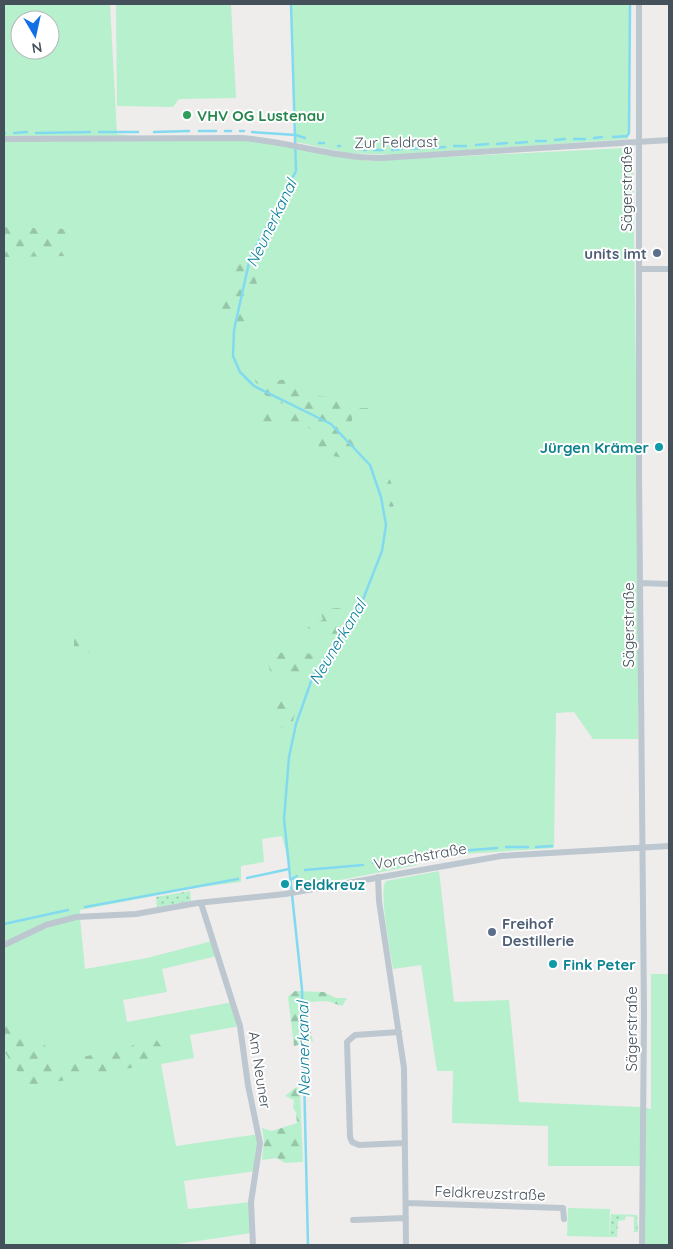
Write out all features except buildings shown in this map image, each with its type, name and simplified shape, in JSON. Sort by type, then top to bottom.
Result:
[{"type":"street","name":"Sägerstraße","points":[[639,4],[640,583],[643,847],[642,1245]]},
{"type":"street","name":"Zur Feldrast","points":[[4,139],[241,138],[291,144],[337,154],[381,158],[669,140]]},
{"type":"street","points":[[639,269],[669,269]]},
{"type":"street","points":[[640,583],[669,584]]},
{"type":"street","name":"Vorachstraße","points":[[4,945],[46,925],[74,918],[136,914],[201,902],[285,894],[501,856],[669,846]]},
{"type":"street","points":[[378,877],[380,909],[404,1068],[406,1245]]},
{"type":"street","name":"Am Neuner","points":[[201,902],[240,1026],[247,1079],[259,1134],[259,1152],[251,1202],[253,1245]]},
{"type":"street","points":[[398,1032],[355,1035],[347,1042],[350,1137],[352,1142],[359,1145],[406,1143]]},
{"type":"street","name":"Feldkreuzstraße","points":[[406,1203],[562,1208],[564,1218]]},
{"type":"street","points":[[353,1220],[406,1218]]},
{"type":"green space","points":[[4,4],[110,4],[117,134],[174,140],[256,141],[369,161],[624,148],[633,161],[639,588],[638,739],[593,739],[574,712],[556,713],[554,848],[417,857],[417,865],[295,889],[282,836],[262,839],[264,862],[241,866],[241,882],[200,887],[80,910],[80,916],[4,944]]},
{"type":"green space","points":[[116,4],[231,4],[236,98],[179,99],[173,107],[117,106]]},
{"type":"green space","points":[[291,4],[630,4],[628,139],[394,155],[348,153],[296,142]]},
{"type":"green space","points":[[4,227],[66,229],[67,256],[4,257]]},
{"type":"green space","points":[[260,245],[268,247],[270,253],[257,271],[257,284],[252,290],[244,292],[244,318],[251,324],[242,332],[224,315],[218,304],[222,296],[234,290],[229,276],[230,266],[240,255],[247,259]]},
{"type":"green space","points":[[257,377],[273,382],[285,379],[301,381],[309,389],[311,395],[353,399],[357,408],[369,408],[376,403],[379,404],[374,414],[353,415],[351,424],[360,437],[362,445],[359,460],[316,454],[318,445],[314,442],[313,431],[301,422],[294,428],[287,420],[277,423],[269,422],[267,435],[261,435],[262,415],[269,410],[285,409],[285,405],[257,391],[227,388],[239,384],[259,387],[255,381]]},
{"type":"green space","points":[[379,472],[387,474],[399,499],[397,505],[391,507],[385,501],[380,486]]},
{"type":"green space","points":[[353,607],[333,640],[325,632],[307,628],[309,624],[323,620],[320,609]]},
{"type":"green space","points":[[74,634],[98,638],[96,653],[74,651]]},
{"type":"green space","points":[[264,652],[323,654],[308,676],[271,673]]},
{"type":"green space","points":[[268,697],[299,697],[291,729],[280,727],[274,723],[264,707]]},
{"type":"green space","points":[[439,871],[454,1002],[509,1000],[519,1102],[651,1109],[651,974],[669,974],[669,1245],[644,1245],[645,1166],[548,1166],[548,1126],[452,1123],[453,1071],[437,1071],[421,965],[393,969],[383,896],[386,881]]},
{"type":"green space","points":[[190,891],[191,901],[157,907],[156,897]]},
{"type":"green space","points":[[80,918],[85,969],[147,958],[212,941],[217,956],[162,969],[167,992],[123,1000],[127,1022],[233,1002],[240,1026],[190,1035],[194,1058],[161,1064],[176,1146],[259,1134],[256,1171],[184,1181],[188,1209],[251,1202],[251,1233],[171,1245],[4,1245],[4,945],[46,925]]},
{"type":"green space","points":[[295,991],[324,992],[336,998],[347,998],[342,1006],[327,1001],[310,1002],[306,1016],[313,1041],[294,1046],[288,997]]},
{"type":"green space","points":[[10,1013],[13,1020],[11,1029],[25,1044],[37,1041],[46,1046],[53,1062],[125,1049],[153,1035],[163,1049],[152,1064],[28,1087],[4,1051],[4,1014]]},
{"type":"green space","points":[[296,1087],[300,1090],[303,1162],[285,1163],[277,1158],[262,1160],[264,1141],[262,1128],[272,1131],[297,1123],[296,1112],[293,1108],[294,1100],[285,1096]]},
{"type":"green space","points":[[568,1208],[610,1209],[609,1237],[567,1236]]},
{"type":"green space","points":[[611,1214],[637,1215],[638,1232],[634,1232],[634,1217],[626,1216],[625,1220],[618,1221],[617,1237],[609,1237]]},
{"type":"waterway","name":"Neunerkanal","points":[[291,4],[296,171],[250,258],[234,330],[233,356],[240,372],[254,386],[331,424],[370,465],[381,497],[386,525],[382,551],[362,602],[313,676],[296,724],[289,757],[284,819],[302,989],[308,1245]]},
{"type":"waterway","points":[[613,137],[627,136],[629,133],[630,4]]},
{"type":"waterway","points":[[154,132],[189,131]]},
{"type":"waterway","points":[[199,131],[216,131]]},
{"type":"waterway","points":[[225,131],[231,131]]},
{"type":"waterway","points":[[14,133],[27,132]]},
{"type":"waterway","points":[[36,133],[90,132]]},
{"type":"waterway","points":[[99,132],[138,132]]},
{"type":"waterway","points":[[252,132],[296,135],[305,138]]},
{"type":"waterway","points":[[594,138],[602,137]]},
{"type":"waterway","points":[[555,140],[565,139]]},
{"type":"waterway","points":[[574,139],[585,139]]},
{"type":"waterway","points":[[536,141],[546,141]]},
{"type":"waterway","points":[[516,143],[527,142]]},
{"type":"waterway","points":[[319,143],[324,143]]},
{"type":"waterway","points":[[497,144],[507,143]]},
{"type":"waterway","points":[[476,145],[488,144]]},
{"type":"waterway","points":[[454,146],[466,146]]},
{"type":"waterway","points":[[431,148],[445,147]]},
{"type":"waterway","points":[[411,149],[423,148]]},
{"type":"waterway","points":[[392,150],[402,149]]},
{"type":"waterway","points":[[374,150],[383,150]]},
{"type":"waterway","points":[[536,847],[552,846]]},
{"type":"waterway","points":[[506,847],[528,847]]},
{"type":"waterway","points":[[447,852],[497,848]]},
{"type":"waterway","points":[[412,855],[440,853]]},
{"type":"waterway","points":[[373,863],[404,856]]},
{"type":"waterway","points":[[305,870],[363,865]]},
{"type":"waterway","points":[[247,878],[289,869]]},
{"type":"waterway","name":"Neunerkanal","points":[[290,880],[297,876]]},
{"type":"waterway","points":[[85,907],[238,879]]},
{"type":"waterway","points":[[4,924],[68,910]]},
{"type":"place","name":"VHV OG Lustenau","points":[[187,115]]},
{"type":"place","name":"units imt","points":[[657,253]]},
{"type":"place","name":"Jürgen Krämer","points":[[659,447]]},
{"type":"place","name":"Feldkreuz","points":[[285,884]]},
{"type":"place","name":"Freihof Destillerie","points":[[492,932]]},
{"type":"place","name":"Fink Peter","points":[[553,964]]}]
